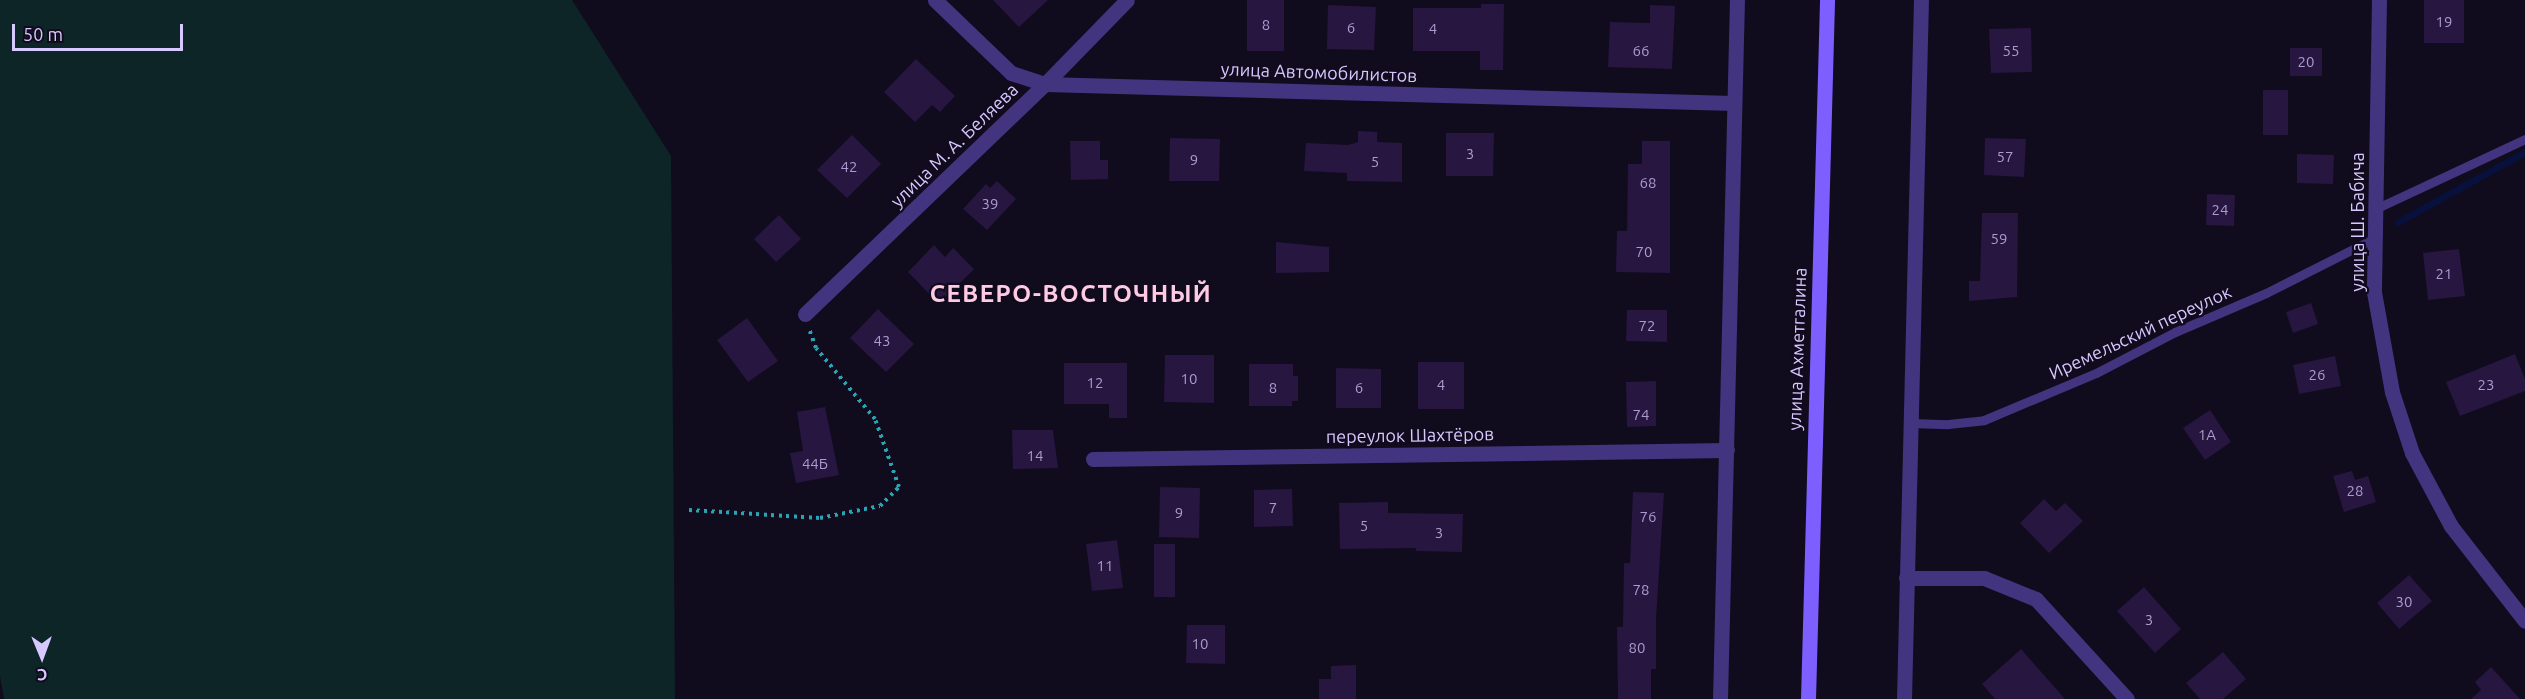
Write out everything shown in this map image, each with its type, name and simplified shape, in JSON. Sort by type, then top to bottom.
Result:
[{"type":"main road","name":"улица Ахметгалина","points":[[1808,699],[1827,0]]},
{"type":"street","name":"улица Автомобилистов","points":[[935,0],[1011,73],[1046,84],[1734,103]]},
{"type":"street","name":"улица М. А. Беляева","points":[[805,314],[1046,84],[1127,0]]},
{"type":"street","points":[[1720,699],[1737,0]]},
{"type":"street","points":[[1904,699],[1921,0]]},
{"type":"street","name":"улица Ш. Бабича","points":[[2379,0],[2374,292],[2392,392],[2412,453],[2451,526],[2525,621]]},
{"type":"street","name":"переулок Шахтёров","points":[[1093,459],[1727,450]]},
{"type":"street","points":[[1906,578],[1984,578],[2036,599],[2127,699]]},
{"type":"lane","points":[[2375,209],[2525,139]]},
{"type":"lane","name":"Иремельский переулок","points":[[1910,423],[1948,424],[1984,420],[2096,373],[2175,332],[2266,293],[2375,238]]},
{"type":"path","points":[[689,510],[820,518],[880,506],[899,487],[875,419],[816,348],[805,314]]},
{"type":"green space","points":[[0,0],[572,0],[671,156],[675,699],[4,699],[0,676]]},
{"type":"building","points":[[993,0],[1048,0],[1019,27]]},
{"type":"building","points":[[1247,0],[1284,0],[1284,51],[1247,51]]},
{"type":"building","points":[[2424,0],[2464,0],[2464,43],[2424,43]]},
{"type":"building","points":[[1481,4],[1504,4],[1503,70],[1480,70],[1480,51],[1413,51],[1413,8],[1481,8]]},
{"type":"building","points":[[1328,5],[1376,7],[1374,50],[1327,49]]},
{"type":"building","points":[[1650,5],[1675,6],[1672,69],[1608,67],[1610,22],[1650,23]]},
{"type":"building","points":[[2031,28],[2032,72],[1991,73],[1989,29]]},
{"type":"building","points":[[2290,48],[2322,48],[2322,76],[2290,76]]},
{"type":"building","points":[[916,59],[955,96],[940,112],[932,105],[915,122],[884,92]]},
{"type":"building","points":[[2263,90],[2288,90],[2288,135],[2263,135]]},
{"type":"building","points":[[1358,131],[1377,132],[1377,142],[1402,143],[1402,182],[1347,181],[1347,173],[1304,171],[1306,143],[1348,145],[1358,142]]},
{"type":"building","points":[[1446,133],[1494,133],[1493,176],[1446,176]]},
{"type":"building","points":[[852,135],[881,164],[847,198],[817,170]]},
{"type":"building","points":[[1170,138],[1220,139],[1219,181],[1169,181]]},
{"type":"building","points":[[1985,138],[2026,139],[2024,177],[1984,175]]},
{"type":"building","points":[[1070,141],[1100,141],[1100,160],[1108,160],[1108,179],[1071,180]]},
{"type":"building","points":[[1642,141],[1670,141],[1670,273],[1616,272],[1617,231],[1627,231],[1628,164],[1642,164]]},
{"type":"building","points":[[2297,154],[2334,155],[2333,184],[2297,183]]},
{"type":"building","points":[[997,181],[1016,199],[987,230],[963,209],[986,184],[990,188]]},
{"type":"building","points":[[2207,194],[2235,195],[2234,226],[2206,225]]},
{"type":"building","points":[[1982,213],[2018,213],[2017,297],[1969,301],[1969,281],[1980,281]]},
{"type":"building","points":[[779,215],[801,239],[776,262],[754,239]]},
{"type":"building","points":[[1276,242],[1329,247],[1329,272],[1276,273]]},
{"type":"building","points":[[934,245],[945,257],[953,248],[974,269],[939,304],[908,272]]},
{"type":"building","points":[[2459,249],[2465,296],[2428,300],[2423,253]]},
{"type":"building","points":[[2311,303],[2318,324],[2293,333],[2286,312]]},
{"type":"building","points":[[878,309],[914,344],[886,372],[850,338]]},
{"type":"building","points":[[1627,310],[1667,310],[1667,342],[1626,341]]},
{"type":"building","points":[[747,318],[778,361],[748,382],[717,340]]},
{"type":"building","points":[[2515,354],[2525,379],[2525,391],[2460,416],[2446,382]]},
{"type":"building","points":[[1165,355],[1214,355],[1214,403],[1164,402]]},
{"type":"building","points":[[2335,356],[2341,386],[2299,394],[2293,365]]},
{"type":"building","points":[[1418,362],[1464,362],[1464,409],[1418,409]]},
{"type":"building","points":[[1064,363],[1127,363],[1127,418],[1109,418],[1109,404],[1064,404]]},
{"type":"building","points":[[1249,364],[1293,364],[1293,376],[1298,376],[1298,401],[1292,401],[1292,406],[1249,406]]},
{"type":"building","points":[[1336,368],[1381,369],[1381,408],[1336,408]]},
{"type":"building","points":[[1656,381],[1656,426],[1627,427],[1626,382]]},
{"type":"building","points":[[825,407],[839,475],[796,483],[790,453],[803,451],[797,412]]},
{"type":"building","points":[[2210,410],[2231,442],[2205,460],[2183,428]]},
{"type":"building","points":[[1012,430],[1053,430],[1058,468],[1013,469]]},
{"type":"building","points":[[2352,471],[2355,480],[2368,476],[2376,502],[2344,512],[2333,476]]},
{"type":"building","points":[[1160,487],[1200,488],[1199,538],[1159,537]]},
{"type":"building","points":[[1292,489],[1293,526],[1254,527],[1254,490]]},
{"type":"building","points":[[1633,492],[1664,493],[1656,618],[1656,669],[1651,669],[1651,699],[1618,699],[1617,627],[1623,627],[1624,563],[1630,563]]},
{"type":"building","points":[[2044,499],[2056,511],[2065,503],[2083,521],[2049,553],[2020,523]]},
{"type":"building","points":[[1388,502],[1388,513],[1463,514],[1462,552],[1416,551],[1416,548],[1340,549],[1339,503]]},
{"type":"building","points":[[1117,540],[1123,588],[1092,591],[1086,544]]},
{"type":"building","points":[[1154,544],[1175,544],[1175,597],[1154,597]]},
{"type":"building","points":[[2409,575],[2432,601],[2399,629],[2377,603]]},
{"type":"building","points":[[2144,587],[2181,629],[2155,653],[2117,611]]},
{"type":"building","points":[[1187,625],[1225,625],[1225,664],[1186,663]]},
{"type":"building","points":[[2021,649],[2065,699],[1995,699],[1982,684]]},
{"type":"building","points":[[2223,652],[2246,679],[2223,699],[2200,699],[2186,683]]},
{"type":"building","points":[[1356,665],[1356,699],[1319,699],[1319,679],[1331,679],[1331,666]]},
{"type":"building","points":[[2491,667],[2520,699],[2471,699],[2481,690],[2475,682]]},
{"type":"waterway","points":[[2398,222],[2525,152]]},
{"type":"district","name":"СЕВЕРО-ВОСТОЧНЫЙ","points":[[1071,294]]}]
